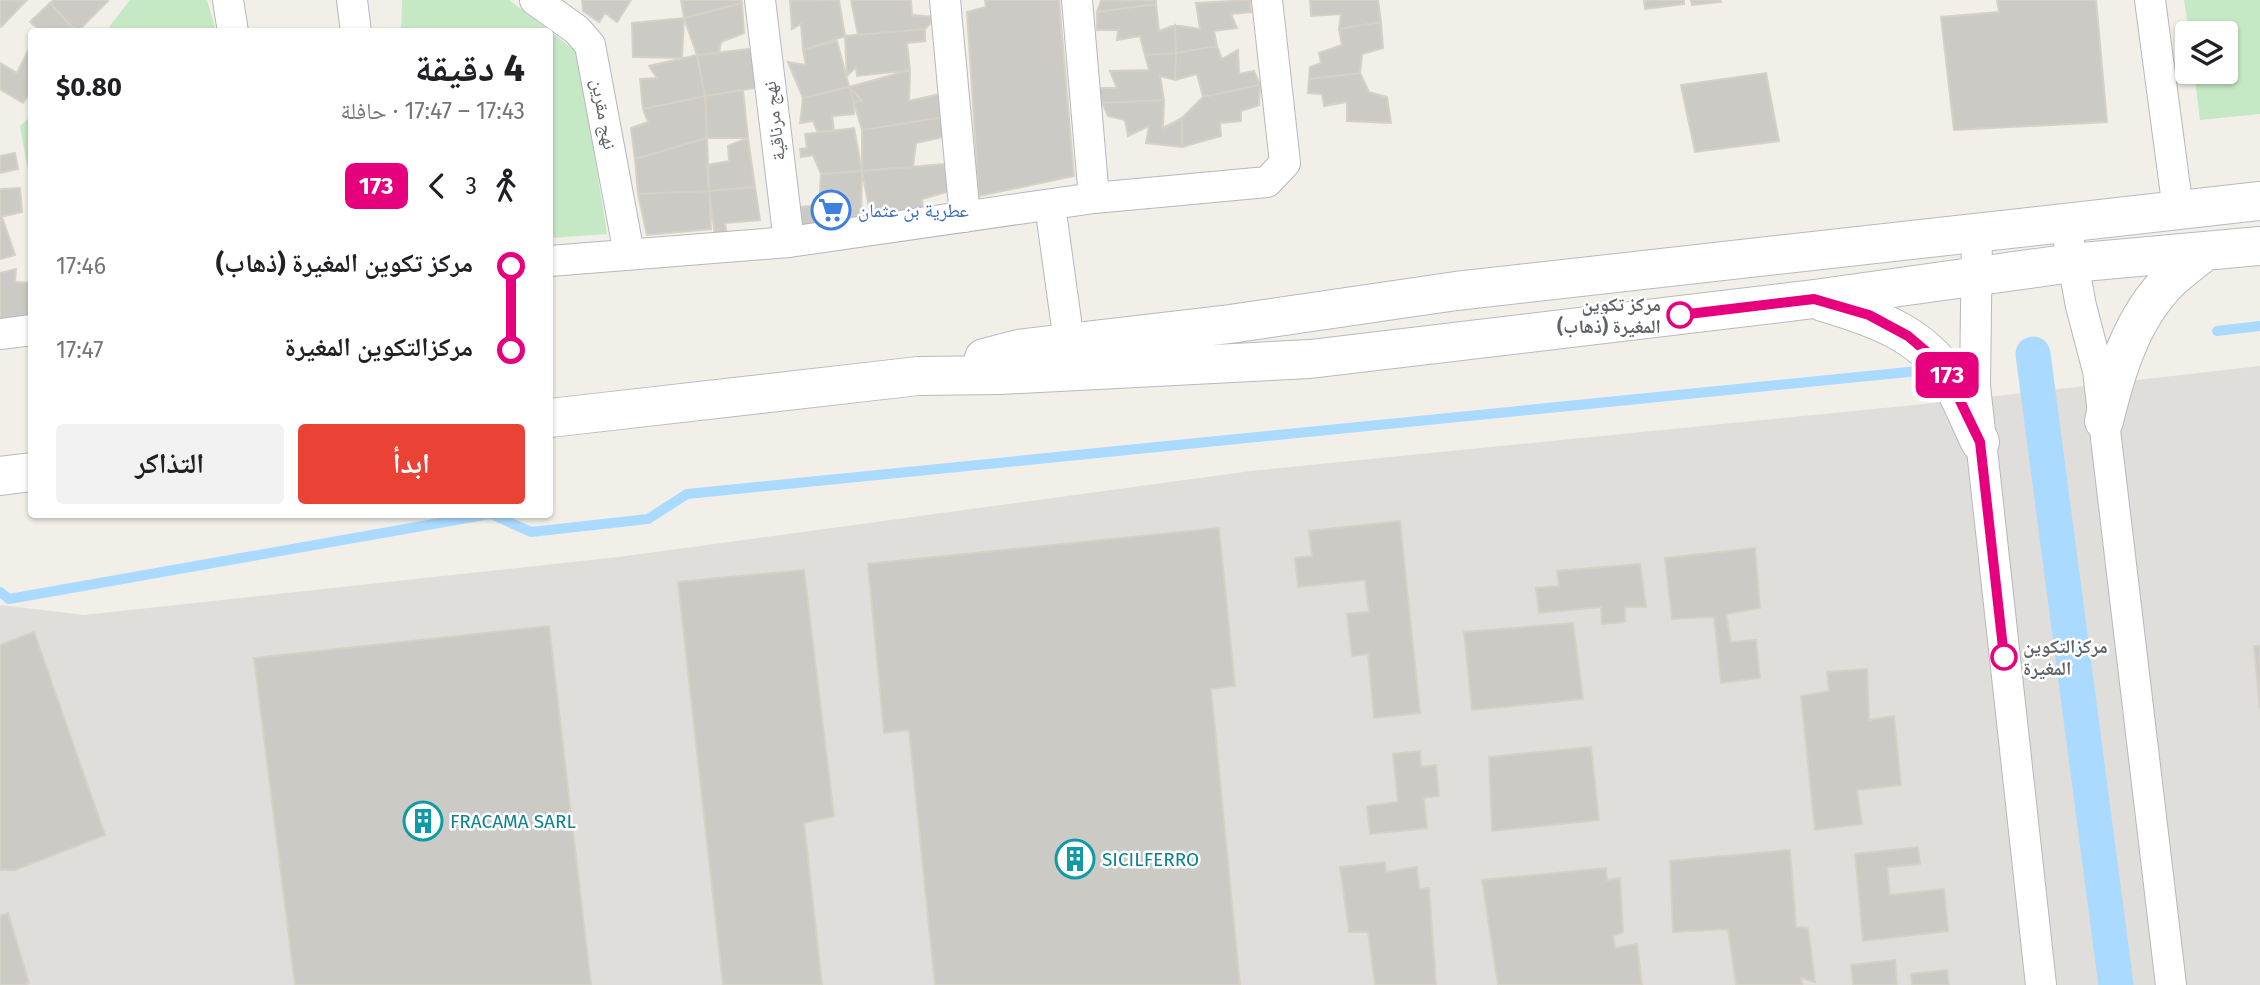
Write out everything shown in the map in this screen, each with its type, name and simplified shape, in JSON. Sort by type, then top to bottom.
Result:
[{"type":"street","points":[[228,0],[232,28]]},
{"type":"street","points":[[352,0],[356,28]]},
{"type":"street","name":"نهج مقرين","points":[[536,0],[577,30],[590,45],[629,254]]},
{"type":"street","name":"نهج مرناقية","points":[[760,0],[789,242]]},
{"type":"street","points":[[946,0],[965,217]]},
{"type":"street","points":[[1077,0],[1094,198]]},
{"type":"street","points":[[553,261],[789,242],[1094,198],[1267,182],[1285,163],[1267,0]]},
{"type":"street","points":[[2150,0],[2178,210]]},
{"type":"street","points":[[553,418],[1071,357],[1456,292],[2260,201]]},
{"type":"street","points":[[1049,205],[1071,357]]},
{"type":"street","points":[[2065,222],[2098,371],[2171,985]]},
{"type":"street","points":[[1977,231],[1975,386],[2042,985]]},
{"type":"street","points":[[1071,357],[1310,359],[1814,299],[2072,262],[2260,246]]},
{"type":"street","points":[[2104,421],[2119,361],[2139,322],[2169,281],[2204,252]]},
{"type":"street","points":[[1814,299],[1869,315],[1908,336],[1935,359],[1949,378],[1980,442]]},
{"type":"street","points":[[0,334],[28,330]]},
{"type":"street","points":[[0,476],[28,472]]},
{"type":"shaded area","points":[[2260,366],[2260,985],[0,985],[0,605],[84,615],[618,557],[1251,471],[1934,403]]},
{"type":"green space","points":[[130,0],[207,0],[215,28],[108,28]]},
{"type":"green space","points":[[402,0],[509,0],[545,28],[401,28]]},
{"type":"green space","points":[[2184,0],[2260,0],[2260,114],[2200,120],[2196,84],[2238,84],[2238,21],[2187,21]]},
{"type":"green space","points":[[553,34],[578,53],[607,234],[553,238]]},
{"type":"green space","points":[[28,119],[28,170],[20,126]]},
{"type":"building","points":[[0,0],[26,1],[1,27],[0,27]]},
{"type":"building","points":[[54,0],[108,1],[81,28],[73,28],[50,3]]},
{"type":"building","points":[[582,0],[631,0],[617,22],[605,13],[599,22],[583,11]]},
{"type":"building","points":[[681,0],[741,0],[742,3],[684,18]]},
{"type":"building","points":[[839,0],[845,36],[803,50],[801,24],[792,29],[790,1]]},
{"type":"building","points":[[851,0],[911,0],[912,15],[936,17],[925,29],[858,35]]},
{"type":"building","points":[[985,0],[1059,0],[1074,176],[979,196],[967,12],[986,7]]},
{"type":"building","points":[[1156,0],[1156,4],[1097,12],[1101,1]]},
{"type":"building","points":[[1250,0],[1251,12],[1231,14],[1237,28],[1214,31],[1217,46],[1176,53],[1175,25],[1200,29],[1196,3]]},
{"type":"building","points":[[1310,0],[1378,0],[1381,22],[1339,29],[1341,14],[1311,16]]},
{"type":"building","points":[[1644,0],[1684,0],[1684,4],[1645,9]]},
{"type":"building","points":[[1691,0],[1720,0],[1721,2],[1692,5]]},
{"type":"building","points":[[1997,0],[2096,0],[2107,122],[1954,130],[1941,17],[1999,12]]},
{"type":"building","points":[[50,3],[72,28],[37,28],[30,22]]},
{"type":"building","points":[[742,3],[744,33],[721,42],[719,53],[697,55],[684,18]]},
{"type":"building","points":[[1156,4],[1159,31],[1175,25],[1176,53],[1145,55],[1140,36],[1117,40],[1118,30],[1097,30],[1097,12]]},
{"type":"building","points":[[684,18],[682,58],[633,57],[632,23]]},
{"type":"building","points":[[1381,22],[1383,48],[1362,54],[1360,73],[1309,79],[1310,67],[1321,63],[1319,53],[1342,45],[1339,29]]},
{"type":"building","points":[[925,29],[925,41],[907,43],[910,70],[857,76],[856,67],[847,76],[845,36]]},
{"type":"building","points":[[837,41],[849,87],[803,98],[788,62],[806,65],[803,50]]},
{"type":"building","points":[[1217,46],[1222,59],[1238,50],[1239,74],[1254,71],[1260,85],[1203,97],[1197,74],[1175,80],[1176,53]]},
{"type":"building","points":[[756,48],[761,87],[705,96],[697,55]]},
{"type":"building","points":[[28,51],[28,96],[23,103],[0,89],[0,63],[17,73]]},
{"type":"building","points":[[1176,53],[1175,80],[1160,76],[1164,100],[1102,103],[1098,88],[1117,88],[1110,71],[1149,70],[1145,55]]},
{"type":"building","points":[[697,55],[705,96],[643,109],[640,79],[657,78],[649,66]]},
{"type":"building","points":[[910,70],[909,101],[940,94],[945,117],[862,130],[849,87]]},
{"type":"building","points":[[1360,73],[1369,92],[1387,97],[1391,123],[1347,121],[1347,102],[1324,106],[1322,94],[1308,93],[1309,79]]},
{"type":"building","points":[[1766,73],[1779,141],[1695,152],[1681,85]]},
{"type":"building","points":[[1260,85],[1259,105],[1241,111],[1241,121],[1220,123],[1221,136],[1182,147],[1182,118],[1203,97]]},
{"type":"building","points":[[849,87],[862,101],[854,102],[854,114],[832,116],[834,131],[817,131],[813,121],[800,123],[803,98]]},
{"type":"building","points":[[743,90],[748,138],[707,138],[705,96]]},
{"type":"building","points":[[705,96],[707,138],[635,159],[631,128],[648,122],[643,109]]},
{"type":"building","points":[[1164,100],[1163,128],[1182,118],[1182,147],[1146,143],[1149,126],[1128,136],[1125,120],[1108,116],[1102,103]]},
{"type":"building","points":[[945,117],[947,136],[916,143],[913,167],[862,171],[862,130]]},
{"type":"building","points":[[854,128],[862,171],[821,174],[813,155],[801,157],[800,149],[807,148],[805,134]]},
{"type":"building","points":[[707,138],[709,191],[638,194],[635,159]]},
{"type":"building","points":[[748,138],[755,187],[709,191],[707,165],[729,161],[728,146]]},
{"type":"building","points":[[15,153],[18,169],[0,173],[0,156]]},
{"type":"building","points":[[944,164],[950,191],[922,199],[923,214],[872,224],[862,171]]},
{"type":"building","points":[[862,171],[861,218],[802,226],[801,207],[819,205],[821,174]]},
{"type":"building","points":[[755,187],[760,220],[725,223],[727,234],[715,236],[709,191]]},
{"type":"building","points":[[20,188],[22,212],[0,217],[0,189]]},
{"type":"building","points":[[709,191],[711,229],[647,235],[638,194]]},
{"type":"building","points":[[2,217],[15,255],[0,259],[0,220]]},
{"type":"building","points":[[16,269],[15,282],[28,283],[28,320],[0,320],[0,273]]},
{"type":"building","points":[[1400,521],[1420,713],[1374,718],[1368,654],[1352,656],[1347,614],[1369,612],[1365,580],[1298,587],[1295,558],[1312,556],[1309,531]]},
{"type":"building","name":"SICILFERRO","points":[[1219,528],[1235,686],[1211,689],[1240,985],[935,985],[909,730],[884,733],[868,564]]},
{"type":"building","points":[[1755,548],[1760,608],[1726,614],[1731,642],[1756,640],[1760,678],[1721,683],[1714,617],[1672,619],[1665,558]]},
{"type":"building","points":[[1640,564],[1646,607],[1625,607],[1625,622],[1602,624],[1601,607],[1539,613],[1536,588],[1559,586],[1557,571]]},
{"type":"building","points":[[804,570],[834,816],[804,823],[822,985],[723,985],[678,582]]},
{"type":"building","points":[[1573,623],[1583,699],[1472,710],[1464,632]]},
{"type":"building","name":"FRACAMA SARL","points":[[549,626],[591,985],[295,985],[254,658]]},
{"type":"building","points":[[34,632],[105,835],[15,870],[0,870],[0,645]]},
{"type":"building","points":[[2254,646],[2260,646],[2260,709]]},
{"type":"building","points":[[1867,669],[1869,720],[1894,716],[1901,785],[1857,790],[1862,824],[1815,830],[1801,696],[1829,691],[1827,672]]},
{"type":"building","points":[[1591,747],[1599,820],[1492,831],[1489,757]]},
{"type":"building","points":[[1420,751],[1421,767],[1436,765],[1439,796],[1424,798],[1427,828],[1370,834],[1367,806],[1398,802],[1393,754]]},
{"type":"building","points":[[1918,847],[1920,864],[1887,867],[1890,895],[1944,889],[1948,931],[1863,941],[1855,854]]},
{"type":"building","points":[[1790,850],[1796,927],[1808,928],[1815,982],[1801,978],[1802,985],[1736,985],[1728,929],[1673,932],[1670,861]]},
{"type":"building","points":[[1385,862],[1386,872],[1417,867],[1419,889],[1429,888],[1436,985],[1375,985],[1368,932],[1349,932],[1340,867]]},
{"type":"building","points":[[1606,868],[1607,880],[1620,878],[1623,932],[1613,936],[1615,948],[1637,944],[1642,985],[1498,985],[1482,880]]},
{"type":"building","points":[[8,913],[29,983],[25,985],[0,985],[0,916]]},
{"type":"building","points":[[1895,960],[1897,985],[1853,985],[1851,965]]},
{"type":"building","points":[[1947,970],[1949,985],[1912,985],[1911,974]]},
{"type":"waterway","points":[[2217,331],[2260,326]]},
{"type":"waterway","points":[[2033,354],[2116,985]]},
{"type":"waterway","points":[[500,518],[531,532],[648,519],[687,494],[1918,371]]},
{"type":"waterway","points":[[0,592],[9,599],[467,518]]},
{"type":"bus line","name":"173","points":[[1680,315],[1814,299],[1869,315],[1908,336],[1935,359],[1949,378],[1980,442],[2004,657]]},
{"type":"place","name":"عطرية بن عثمان","points":[[831,210]]},
{"type":"place","name":"مركز تكوين المغيرة (ذهاب)","points":[[1680,315]]},
{"type":"place","name":"مركزالتكوين المغيرة","points":[[2004,657]]},
{"type":"place","name":"FRACAMA SARL","points":[[423,821]]},
{"type":"place","name":"SICILFERRO","points":[[1075,859]]}]
